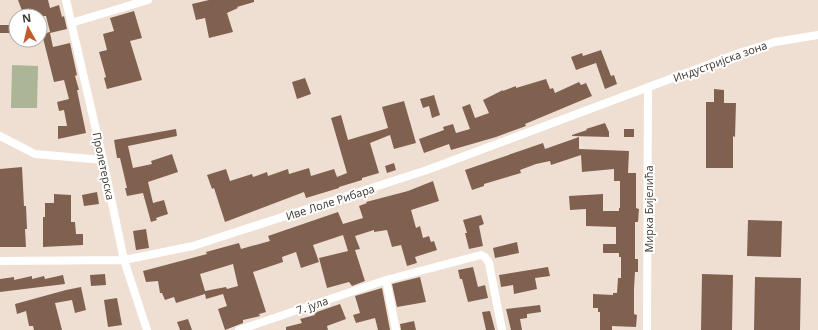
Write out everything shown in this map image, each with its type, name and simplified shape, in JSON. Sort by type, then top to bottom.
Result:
[{"type":"street","name":"Пролетерска","points":[[66,0],[103,160],[124,260],[147,330]]},
{"type":"street","points":[[71,23],[148,0]]},
{"type":"street","name":"Индустријска зона","points":[[648,88],[762,45],[818,35]]},
{"type":"street","name":"Иве Лоле Рибара","points":[[0,261],[124,260],[193,246],[427,170],[648,88]]},
{"type":"street","name":"Мирка Бијелића","points":[[647,330],[648,88]]},
{"type":"street","points":[[0,136],[35,154],[103,160]]},
{"type":"street","name":"7. јула","points":[[239,330],[386,280],[477,256],[485,256],[489,263],[502,330]]},
{"type":"street","points":[[386,280],[396,330]]},
{"type":"green space","points":[[12,65],[38,66],[37,108],[11,108]]},
{"type":"building","points":[[18,0],[48,0],[50,8],[59,5],[62,17],[64,16],[67,29],[50,33],[53,47],[70,43],[77,75],[75,76],[79,90],[77,90],[86,133],[58,139],[58,126],[67,126],[64,110],[59,111],[57,102],[69,99],[64,80],[54,82],[46,48],[48,48],[48,32],[50,32],[48,24],[48,8],[21,8]]},
{"type":"building","points":[[209,0],[254,0],[254,2],[237,7],[238,8],[227,13],[233,32],[209,38],[205,18],[196,20],[192,4]]},
{"type":"building","points":[[134,11],[142,38],[130,41],[142,80],[107,89],[104,78],[106,77],[99,52],[107,50],[103,34],[114,31],[110,18]]},
{"type":"building","points":[[0,25],[8,25],[8,33],[0,33]]},
{"type":"building","points":[[601,50],[611,76],[614,75],[617,84],[605,89],[596,63],[576,70],[571,57],[582,53],[583,56]]},
{"type":"building","points":[[305,78],[311,94],[297,99],[292,82]]},
{"type":"building","points":[[546,79],[550,89],[553,88],[555,93],[579,82],[581,85],[586,83],[592,96],[525,124],[526,126],[496,137],[451,150],[449,144],[424,153],[419,139],[444,130],[443,127],[453,124],[456,133],[470,129],[462,107],[470,104],[475,118],[489,113],[483,100],[503,90],[516,86],[516,88]]},
{"type":"building","points":[[714,89],[724,90],[724,103],[736,103],[735,137],[733,136],[733,168],[706,168],[706,102],[714,102]]},
{"type":"building","points":[[434,95],[440,115],[432,118],[429,106],[423,108],[420,99]]},
{"type":"building","points":[[404,101],[416,143],[394,149],[390,135],[370,143],[379,173],[362,178],[362,180],[339,188],[306,198],[304,192],[225,222],[214,188],[212,189],[207,175],[226,169],[230,181],[252,174],[253,177],[267,172],[268,176],[288,169],[289,174],[309,168],[311,176],[334,169],[337,177],[347,173],[331,118],[341,115],[348,140],[388,128],[382,107]]},
{"type":"building","points":[[605,123],[609,132],[609,137],[572,136],[587,130],[586,129]]},
{"type":"building","points":[[176,129],[177,136],[128,146],[133,168],[152,164],[151,161],[172,154],[178,172],[148,182],[153,203],[164,200],[168,214],[156,218],[157,220],[151,222],[143,193],[127,196],[125,188],[127,188],[120,158],[117,158],[114,140]]},
{"type":"building","points":[[624,129],[634,129],[634,137],[624,137]]},
{"type":"building","points":[[579,137],[579,149],[629,151],[628,173],[636,173],[636,208],[639,209],[638,222],[635,222],[635,259],[638,259],[638,272],[635,272],[634,289],[634,314],[637,315],[636,327],[612,326],[612,330],[600,330],[600,312],[598,312],[598,308],[593,308],[593,294],[613,295],[613,293],[617,293],[618,278],[621,278],[621,257],[619,257],[619,253],[603,253],[603,244],[616,244],[616,227],[586,226],[586,209],[570,210],[569,196],[603,194],[603,211],[619,211],[620,181],[614,181],[614,169],[582,172],[581,155],[551,165],[550,161],[536,164],[520,170],[521,173],[484,184],[484,186],[472,190],[465,170],[543,143],[545,149]]},
{"type":"building","points":[[394,163],[396,170],[387,173],[385,166]]},
{"type":"building","points":[[22,167],[24,206],[26,206],[26,247],[0,247],[0,169]]},
{"type":"building","points":[[433,181],[439,201],[411,210],[416,228],[420,226],[423,238],[429,236],[431,242],[434,241],[437,250],[415,257],[417,263],[407,266],[401,245],[392,247],[387,230],[374,232],[374,230],[355,236],[360,249],[355,250],[365,281],[352,286],[349,282],[327,288],[319,258],[348,251],[343,235],[313,245],[319,262],[301,268],[296,252],[282,257],[283,262],[253,272],[266,312],[259,314],[260,316],[243,320],[243,323],[225,330],[218,309],[227,306],[223,294],[206,299],[205,294],[176,303],[174,297],[165,300],[162,293],[160,293],[158,281],[146,282],[143,271],[207,254],[206,252],[239,243],[241,249],[270,241],[268,236],[338,212],[343,224],[363,218],[359,206],[367,203],[366,202],[408,191]],"holes":[[[233,264],[238,286],[227,289],[226,287],[205,291],[200,274]]]},
{"type":"building","points":[[97,192],[99,204],[84,206],[82,195]]},
{"type":"building","points":[[54,194],[71,195],[71,222],[75,222],[76,234],[83,234],[83,245],[43,247],[43,217],[45,217],[45,203],[54,203]]},
{"type":"building","points":[[481,215],[484,224],[479,226],[483,246],[469,249],[465,233],[467,233],[463,220]]},
{"type":"building","points":[[748,220],[782,221],[781,257],[747,256]]},
{"type":"building","points":[[146,229],[149,248],[136,250],[133,231]]},
{"type":"building","points":[[517,242],[519,253],[495,258],[493,248]]},
{"type":"building","points":[[473,267],[478,287],[485,285],[488,298],[468,302],[458,270]]},
{"type":"building","points":[[548,267],[550,276],[535,278],[537,289],[514,294],[513,285],[501,287],[499,275]]},
{"type":"building","points":[[105,274],[106,285],[91,286],[90,275]]},
{"type":"building","points":[[702,274],[733,275],[732,330],[701,330]]},
{"type":"building","points":[[63,275],[65,284],[0,292],[0,279],[14,277],[14,280],[32,276],[32,279],[44,276],[45,279]]},
{"type":"building","points":[[420,277],[426,302],[397,307],[392,284]]},
{"type":"building","points":[[755,277],[801,278],[800,330],[754,330]]},
{"type":"building","points":[[81,287],[86,310],[75,313],[72,300],[55,303],[62,330],[34,330],[33,326],[29,326],[26,311],[17,314],[15,304]]},
{"type":"building","points":[[382,288],[390,330],[378,330],[375,318],[356,323],[353,315],[360,313],[355,296]]},
{"type":"building","points":[[117,298],[122,325],[108,327],[104,300]]},
{"type":"building","points":[[340,304],[346,319],[327,326],[328,330],[286,330],[286,327],[302,323],[300,319],[315,315],[314,313]]},
{"type":"building","points":[[540,305],[541,312],[527,314],[527,318],[520,319],[522,330],[511,330],[506,309]]},
{"type":"building","points":[[490,311],[495,330],[486,330],[482,312]]},
{"type":"building","points":[[188,319],[192,330],[180,330],[177,322]]},
{"type":"building","points":[[414,321],[416,330],[401,330],[400,324]]}]
